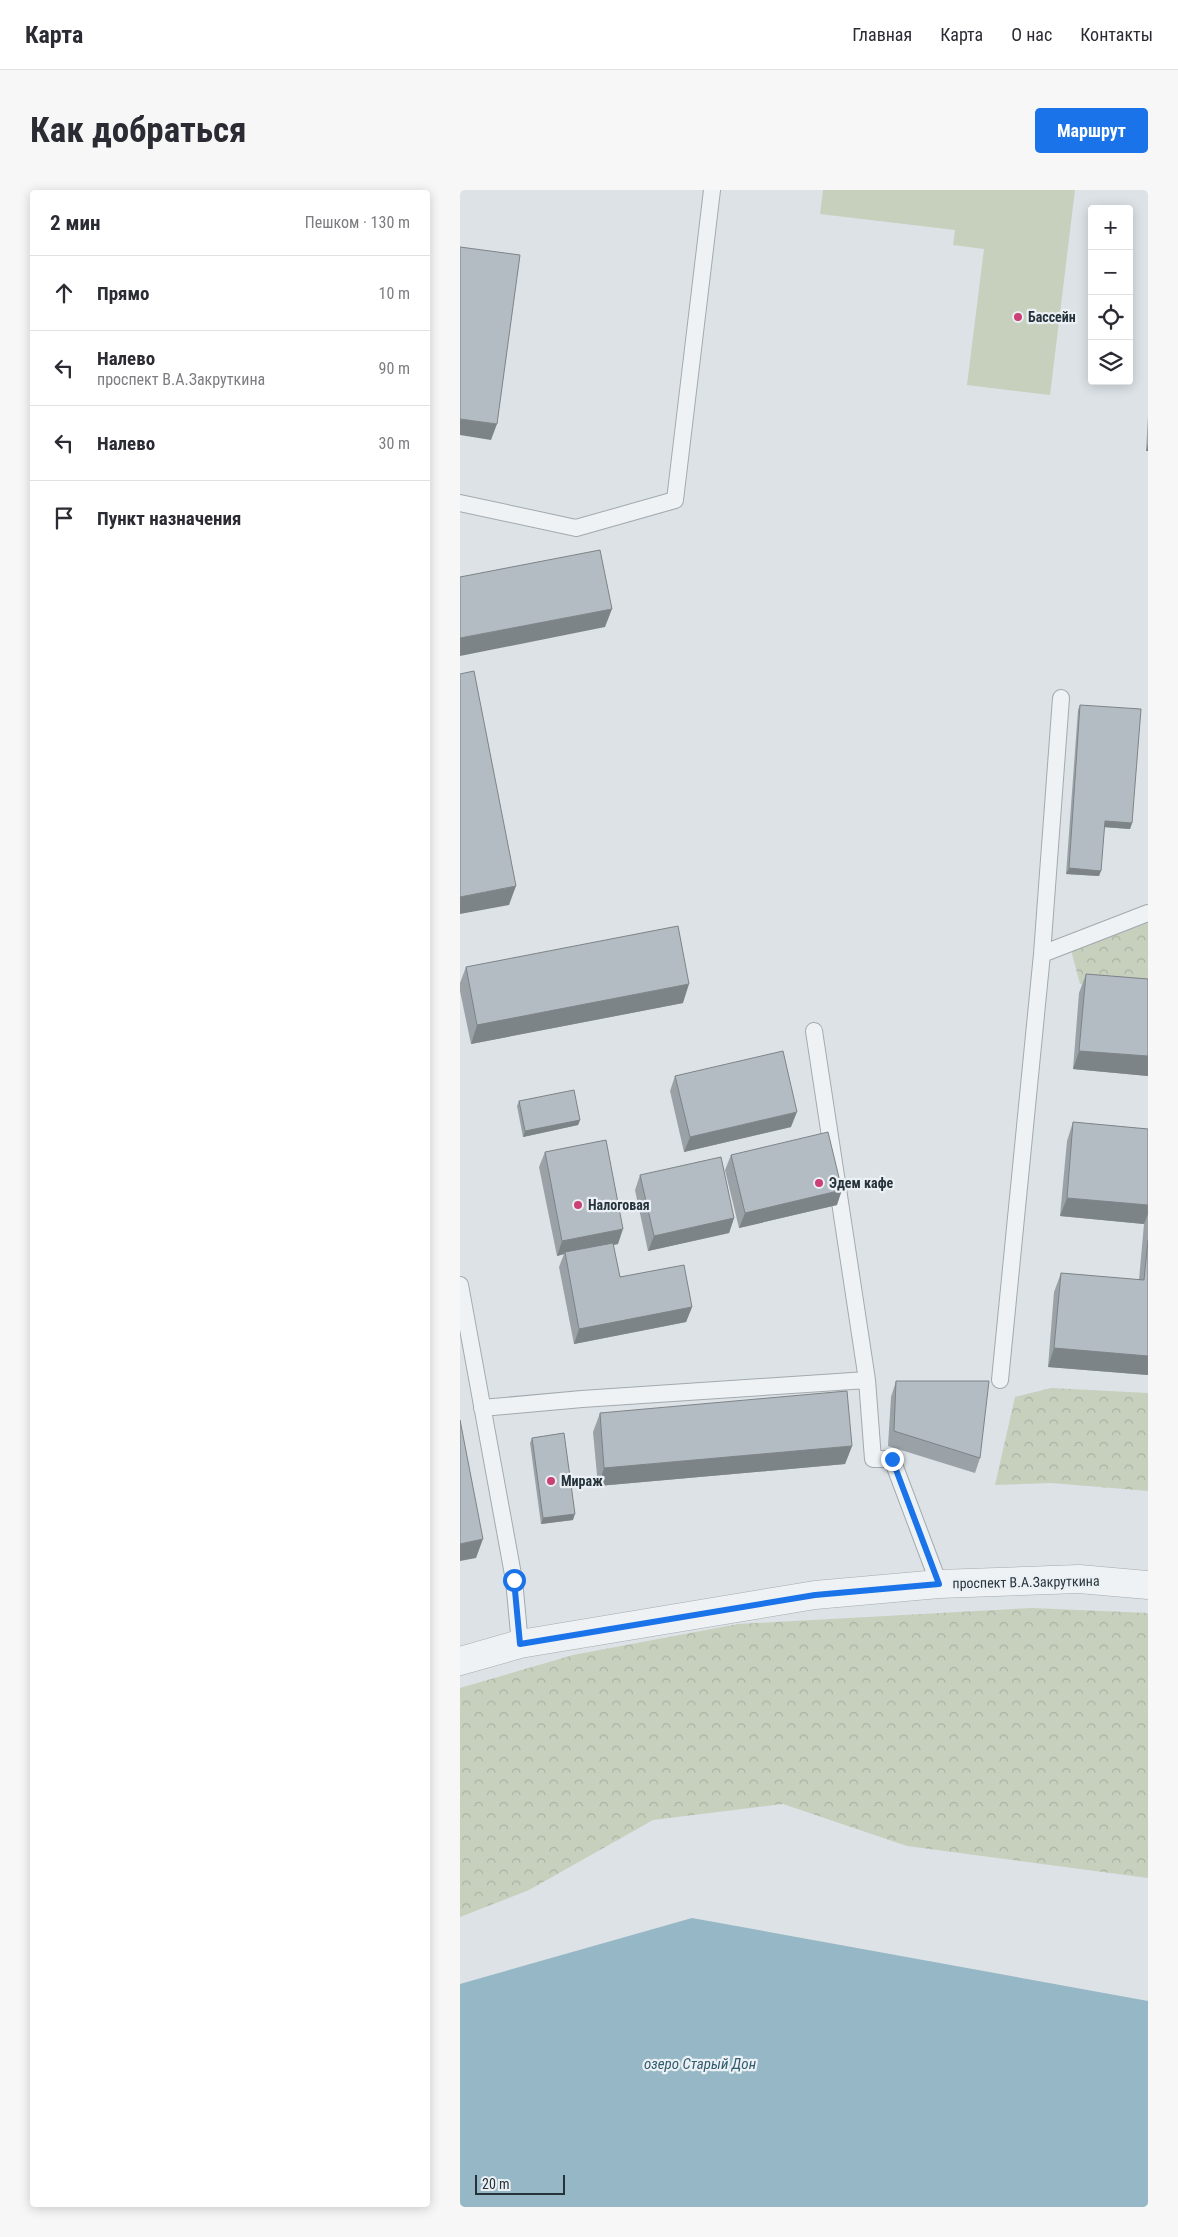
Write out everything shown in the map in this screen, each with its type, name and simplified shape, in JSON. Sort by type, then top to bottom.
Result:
[{"type":"street","name":"проспект В.А.Закруткина","points":[[460,1661],[520,1644],[815,1595],[939,1584],[1079,1579],[1148,1585]]},
{"type":"lane","points":[[460,503],[576,528],[674,500],[712,190]]},
{"type":"lane","points":[[1000,1380],[1042,954],[1061,698]]},
{"type":"lane","points":[[1042,954],[1148,913]]},
{"type":"lane","points":[[814,1031],[867,1380],[872,1459],[892,1459],[939,1584]]},
{"type":"lane","points":[[460,1285],[514,1580],[520,1644]]},
{"type":"lane","points":[[482,1408],[582,1399],[867,1380]]},
{"type":"green space","name":"Бассейн","points":[[823,190],[1075,190],[1050,395],[967,385],[984,249],[953,245],[955,230],[820,214]]},
{"type":"green space","points":[[1148,923],[1148,989],[1080,984],[1071,950]]},
{"type":"green space","points":[[1051,1388],[1148,1393],[1148,1491],[1051,1483],[995,1485],[1015,1397]]},
{"type":"green space","points":[[1032,1608],[1148,1613],[1148,1878],[907,1846],[783,1804],[653,1820],[529,1890],[460,1917],[460,1688],[573,1655],[738,1624]]},
{"type":"water","name":"озеро Старый Дон","points":[[692,1918],[1148,2001],[1148,2207],[460,2207],[460,1984]]},
{"type":"building","points":[[460,247],[520,255],[497,424],[460,419]]},
{"type":"building","points":[[600,550],[612,609],[460,638],[460,577]]},
{"type":"building","points":[[474,671],[516,886],[460,897],[460,674]]},
{"type":"building","points":[[1080,705],[1141,709],[1132,823],[1105,821],[1101,871],[1069,868]]},
{"type":"building","points":[[678,926],[689,984],[477,1025],[466,967]]},
{"type":"building","points":[[1086,974],[1148,979],[1148,1056],[1079,1051]]},
{"type":"building","points":[[783,1051],[797,1112],[690,1137],[675,1076]]},
{"type":"building","points":[[574,1090],[580,1120],[525,1131],[519,1101]]},
{"type":"building","points":[[1073,1122],[1148,1129],[1148,1205],[1067,1198]]},
{"type":"building","points":[[828,1132],[842,1190],[745,1213],[731,1155]]},
{"type":"building","name":"Налоговая","points":[[606,1140],[623,1229],[562,1241],[545,1152]]},
{"type":"building","points":[[721,1157],[734,1218],[654,1236],[640,1175]]},
{"type":"building","points":[[1148,1240],[1148,1356],[1054,1348],[1061,1273],[1144,1280]]},
{"type":"building","points":[[613,1243],[620,1277],[684,1265],[692,1307],[579,1329],[565,1252]]},
{"type":"building","points":[[896,1381],[989,1381],[980,1458],[894,1431]]},
{"type":"building","points":[[847,1391],[852,1446],[604,1468],[600,1413]]},
{"type":"building","points":[[460,1420],[483,1539],[460,1544]]},
{"type":"building","name":"Мираж","points":[[564,1433],[575,1514],[543,1518],[532,1438]]},
{"type":"place","name":"Бассейн","points":[[1018,317]]},
{"type":"place","name":"Эдем кафе","points":[[819,1183]]},
{"type":"place","name":"Налоговая","points":[[578,1205]]},
{"type":"place","name":"Мираж","points":[[551,1481]]},
{"type":"route","points":[[514,1580],[520,1644],[815,1595],[939,1584],[892,1459]]}]
